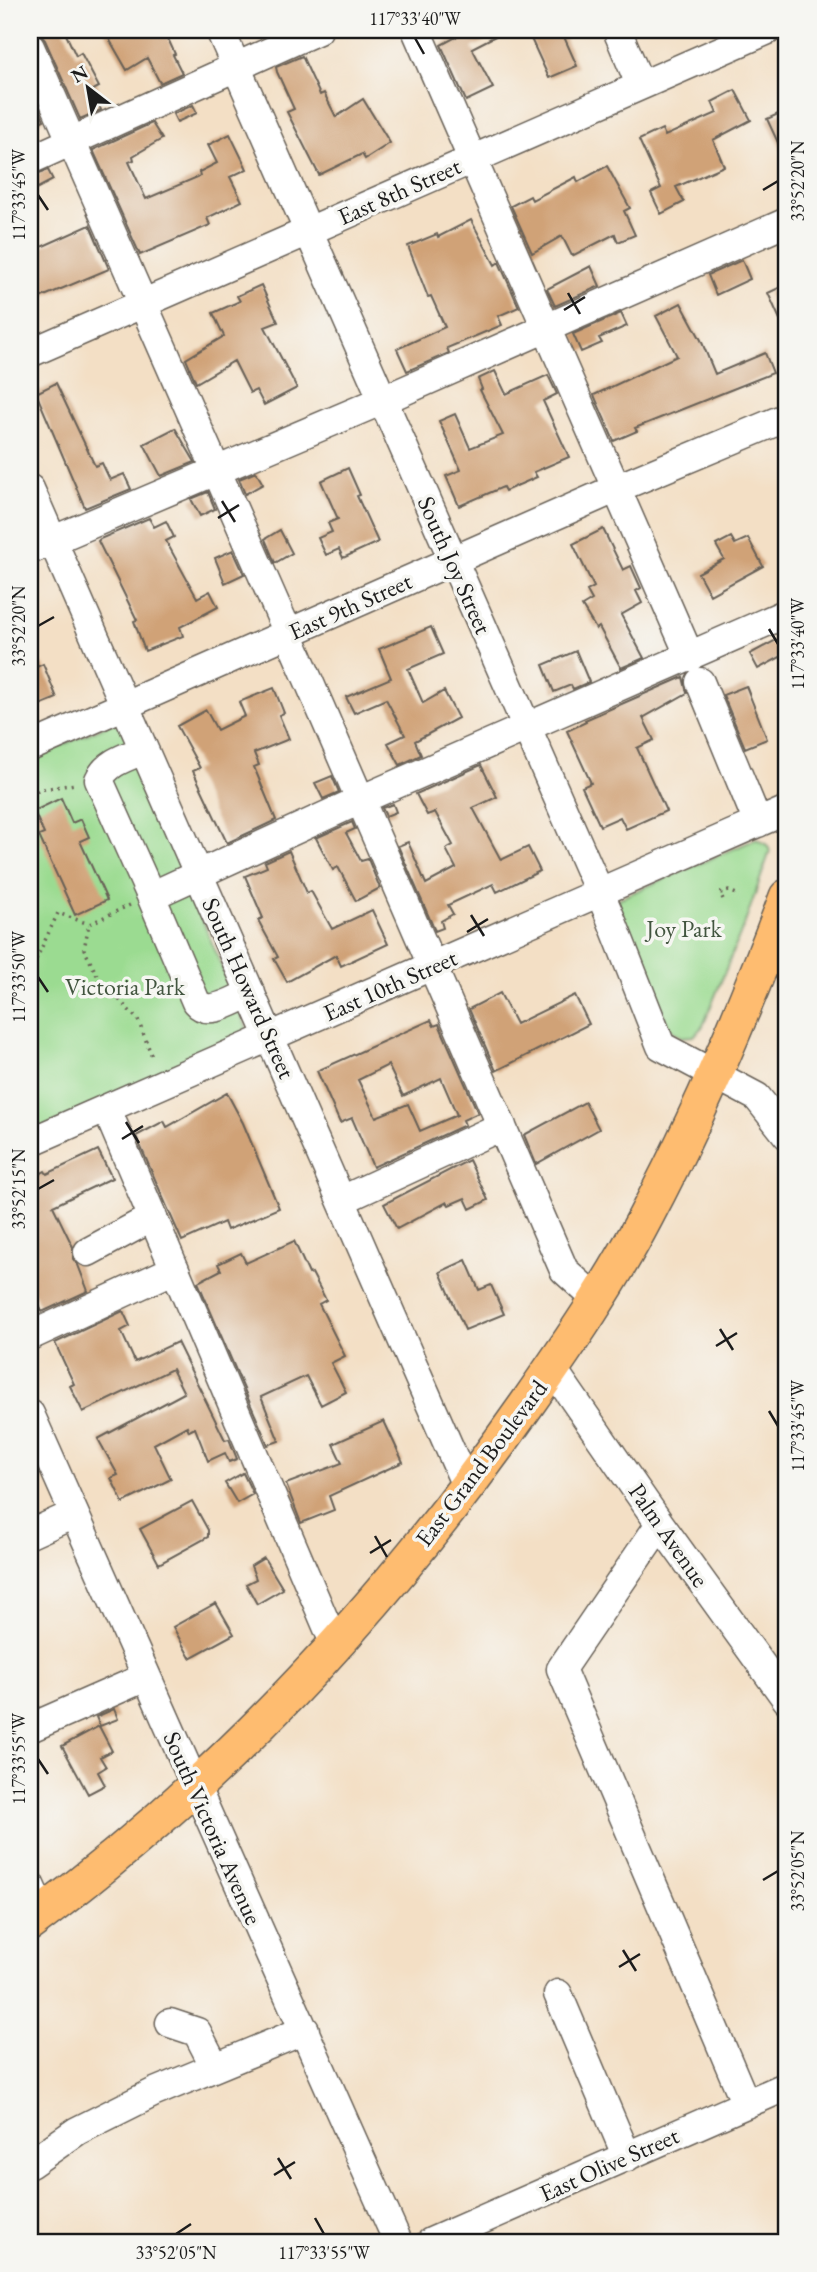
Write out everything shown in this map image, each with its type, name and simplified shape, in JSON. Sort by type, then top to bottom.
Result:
[{"type":"main road","name":"East Grand Boulevard","points":[[34,1907],[133,1841],[275,1708],[398,1573],[467,1488],[597,1300],[645,1218],[715,1074],[787,897]]},
{"type":"street","name":"South Joy Street","points":[[220,30],[599,893],[661,1046],[757,1097],[787,1135]]},
{"type":"street","points":[[30,160],[318,30]]},
{"type":"street","points":[[416,30],[695,670],[758,823]]},
{"type":"street","points":[[617,30],[640,84]]},
{"type":"street","name":"East 8th Street","points":[[30,353],[768,30]]},
{"type":"street","points":[[30,47],[564,1270],[597,1300]]},
{"type":"street","points":[[41,545],[383,400],[787,222]]},
{"type":"street","name":"East 9th Street","points":[[30,747],[615,489],[787,417]]},
{"type":"street","name":"South Howard Street","points":[[30,489],[41,545],[125,705],[467,1488]]},
{"type":"street","points":[[151,896],[360,800],[527,728],[695,670],[787,613]]},
{"type":"street","points":[[144,750],[111,764],[103,770],[99,780],[196,1002],[201,1009],[209,1010],[251,993]]},
{"type":"street","name":"East 10th Street","points":[[30,1142],[787,810]]},
{"type":"street","points":[[107,1110],[335,1644]]},
{"type":"street","points":[[342,1200],[502,1126]]},
{"type":"street","points":[[88,1252],[153,1217]]},
{"type":"street","points":[[30,1336],[175,1269]]},
{"type":"street","name":"Palm Avenue","points":[[552,1368],[660,1524],[786,1696]]},
{"type":"street","name":"South Victoria Avenue","points":[[30,1414],[398,2242]]},
{"type":"street","points":[[30,1534],[74,1514]]},
{"type":"street","points":[[660,1524],[561,1669],[746,2104]]},
{"type":"street","points":[[30,1728],[146,1677]]},
{"type":"street","points":[[558,1994],[627,2157]]},
{"type":"street","points":[[170,2023],[197,2032],[215,2067]]},
{"type":"street","points":[[30,2164],[78,2131],[155,2092],[305,2030]]},
{"type":"street","name":"East Olive Street","points":[[431,2242],[787,2086]]},
{"type":"path","points":[[30,794],[43,789],[99,780]]},
{"type":"path","points":[[716,887],[723,899]]},
{"type":"path","points":[[720,893],[729,891],[739,895]]},
{"type":"path","points":[[30,972],[58,913],[89,924],[151,896]]},
{"type":"path","points":[[89,924],[84,949],[98,977],[138,1020],[153,1059]]},
{"type":"green space","name":"Victoria Park","points":[[120,719],[250,1036],[30,1134],[30,760]]},
{"type":"green space","name":"Joy Park","points":[[756,839],[767,845],[770,851],[746,920],[703,1026],[694,1036],[682,1037],[671,1030],[667,1023],[616,908],[618,899]]},
{"type":"building","points":[[32,30],[64,30],[76,56],[81,53],[99,87],[93,90],[101,110],[80,119],[45,40]]},
{"type":"building","points":[[104,30],[164,30],[182,73],[160,83],[147,58],[127,70]]},
{"type":"building","points":[[469,30],[507,30],[472,48],[493,88],[466,101],[441,45]]},
{"type":"building","points":[[527,30],[561,30],[577,66],[549,78]]},
{"type":"building","points":[[302,56],[320,95],[324,93],[336,117],[363,99],[390,143],[365,159],[362,154],[319,175],[287,112],[294,109],[276,67]]},
{"type":"building","points":[[735,90],[751,120],[713,140],[724,166],[676,187],[684,202],[661,214],[651,193],[661,188],[639,140],[662,129],[665,136],[717,113],[712,102]]},
{"type":"building","points":[[35,100],[44,120],[30,127],[30,102]]},
{"type":"building","points":[[193,105],[197,113],[177,122],[173,114]]},
{"type":"building","points":[[787,110],[787,162],[767,119]]},
{"type":"building","points":[[152,123],[162,139],[133,156],[134,160],[129,162],[146,199],[200,176],[199,172],[217,163],[208,145],[230,134],[247,169],[230,177],[242,201],[207,218],[210,225],[140,255],[93,150]]},
{"type":"building","points":[[607,166],[630,208],[624,211],[635,235],[618,242],[615,234],[572,256],[562,236],[532,253],[511,206],[530,196],[532,200],[576,177],[578,182]]},
{"type":"building","points":[[48,170],[53,180],[30,192],[30,176]]},
{"type":"building","points":[[471,220],[495,265],[499,262],[519,307],[498,316],[502,325],[447,348],[449,353],[407,371],[397,349],[445,327],[431,296],[428,297],[408,246],[437,234],[438,237]]},
{"type":"building","points":[[90,225],[109,269],[30,302],[30,252]]},
{"type":"building","points":[[742,260],[750,279],[716,295],[708,275]]},
{"type":"building","points":[[591,266],[600,286],[555,306],[547,289]]},
{"type":"building","points":[[787,284],[787,335],[768,293]]},
{"type":"building","points":[[261,285],[278,322],[265,327],[297,388],[264,405],[256,390],[250,393],[234,361],[196,383],[186,359],[224,336],[213,313],[240,301],[237,296]]},
{"type":"building","points":[[681,303],[715,374],[765,353],[773,373],[635,428],[637,431],[614,441],[594,395],[677,356],[656,316]]},
{"type":"building","points":[[621,313],[627,326],[599,338],[602,343],[581,352],[573,334]]},
{"type":"building","points":[[495,371],[506,394],[548,375],[557,394],[543,401],[569,457],[534,472],[537,477],[505,491],[503,487],[459,506],[446,476],[461,470],[439,421],[455,414],[470,448],[503,435],[480,390],[482,389],[478,379]]},
{"type":"building","points":[[56,383],[95,466],[102,463],[110,480],[124,474],[131,489],[85,508],[36,393]]},
{"type":"building","points":[[175,428],[195,462],[161,476],[144,444]]},
{"type":"building","points":[[348,468],[360,495],[357,496],[378,542],[343,558],[339,549],[326,555],[318,538],[332,532],[328,523],[338,519],[321,481]]},
{"type":"building","points":[[256,472],[263,484],[245,494],[239,479]]},
{"type":"building","points":[[208,492],[215,509],[200,516],[191,499]]},
{"type":"building","points":[[149,518],[154,527],[166,521],[174,537],[166,541],[197,598],[210,591],[218,607],[180,627],[183,636],[145,651],[134,621],[137,620],[98,541]]},
{"type":"building","points":[[603,529],[623,570],[631,566],[641,588],[636,591],[642,603],[621,615],[644,658],[621,668],[599,627],[596,629],[582,606],[592,600],[587,591],[594,587],[573,544]]},
{"type":"building","points":[[280,530],[292,553],[275,563],[265,539]]},
{"type":"building","points":[[731,537],[735,544],[748,538],[763,566],[710,595],[698,573],[724,559],[716,545]]},
{"type":"building","points":[[233,550],[244,574],[225,583],[215,558]]},
{"type":"building","points":[[431,627],[443,654],[408,669],[423,703],[444,691],[458,718],[415,741],[421,755],[400,765],[388,743],[405,735],[386,699],[354,713],[346,697],[391,678],[379,649]]},
{"type":"building","points":[[778,639],[786,654],[758,669],[750,654]]},
{"type":"building","points":[[576,651],[589,682],[573,689],[571,685],[554,692],[543,665]]},
{"type":"building","points":[[43,664],[57,698],[30,709],[30,670]]},
{"type":"building","points":[[683,677],[687,693],[643,718],[654,740],[637,748],[666,811],[626,829],[620,817],[600,826],[582,787],[591,783],[567,731],[586,722],[585,720]]},
{"type":"building","points":[[746,686],[767,739],[745,748],[723,695]]},
{"type":"building","points":[[274,688],[284,713],[279,715],[289,739],[254,753],[259,765],[254,767],[276,820],[227,843],[193,771],[200,768],[177,726],[206,710],[217,730],[245,716],[239,702]]},
{"type":"building","points":[[481,765],[497,797],[473,808],[501,860],[528,847],[540,871],[497,892],[493,884],[448,905],[453,914],[441,921],[443,928],[435,931],[398,846],[408,842],[426,884],[456,868],[446,849],[453,845],[435,812],[427,815],[416,794]]},
{"type":"building","points":[[332,776],[339,792],[323,799],[315,783]]},
{"type":"building","points":[[61,798],[72,823],[81,819],[89,837],[80,841],[107,900],[75,915],[39,836],[44,834],[34,811]]},
{"type":"building","points":[[393,804],[396,812],[386,816],[382,808]]},
{"type":"building","points":[[352,822],[355,829],[346,833],[361,861],[368,859],[380,888],[356,901],[338,867],[333,870],[316,838]]},
{"type":"building","points":[[289,851],[307,893],[311,891],[332,929],[372,910],[388,944],[341,966],[336,955],[287,982],[274,959],[278,957],[258,920],[263,918],[245,876],[267,867],[265,862]]},
{"type":"building","points":[[500,993],[516,1024],[575,995],[589,1024],[496,1071],[469,1009]]},
{"type":"building","points":[[431,1020],[434,1026],[439,1024],[478,1113],[463,1120],[465,1125],[373,1167],[352,1118],[340,1123],[317,1071]],"holes":[[[388,1065],[403,1096],[441,1078],[457,1115],[420,1131],[408,1104],[376,1117],[358,1080]]]},
{"type":"building","points":[[227,1093],[243,1123],[279,1208],[227,1230],[224,1222],[182,1241],[136,1136],[164,1121],[167,1127]]},
{"type":"building","points":[[585,1102],[599,1129],[536,1164],[524,1135]]},
{"type":"building","points":[[98,1150],[112,1178],[53,1206],[73,1247],[73,1259],[88,1291],[42,1312],[30,1282],[30,1179]]},
{"type":"building","points":[[469,1160],[488,1200],[470,1209],[465,1198],[449,1205],[447,1202],[397,1229],[384,1204]]},
{"type":"building","points":[[294,1241],[309,1274],[312,1273],[326,1300],[319,1304],[345,1356],[331,1363],[346,1392],[321,1405],[306,1376],[261,1397],[279,1441],[268,1445],[198,1282],[221,1270],[218,1264],[241,1253],[246,1263]]},
{"type":"building","points":[[466,1260],[479,1290],[491,1285],[504,1314],[465,1330],[440,1272]]},
{"type":"building","points":[[123,1311],[130,1326],[121,1331],[135,1362],[177,1342],[237,1459],[229,1462],[225,1453],[208,1461],[195,1428],[189,1431],[187,1426],[154,1444],[171,1479],[123,1503],[111,1478],[118,1475],[98,1439],[184,1393],[172,1369],[83,1412],[70,1386],[74,1384],[55,1343]]},
{"type":"building","points":[[384,1421],[403,1462],[329,1496],[334,1510],[301,1523],[286,1484],[342,1463],[333,1444]]},
{"type":"building","points":[[243,1473],[253,1494],[237,1503],[225,1483]]},
{"type":"building","points":[[192,1501],[208,1530],[208,1537],[159,1564],[140,1529]]},
{"type":"building","points":[[264,1558],[283,1589],[257,1604],[246,1584],[256,1579],[251,1566]]},
{"type":"building","points":[[216,1603],[234,1634],[190,1658],[173,1627]]},
{"type":"building","points":[[114,1709],[118,1719],[100,1726],[96,1717]]},
{"type":"building","points":[[99,1726],[112,1751],[100,1757],[106,1767],[98,1772],[105,1785],[88,1794],[62,1746]]}]
